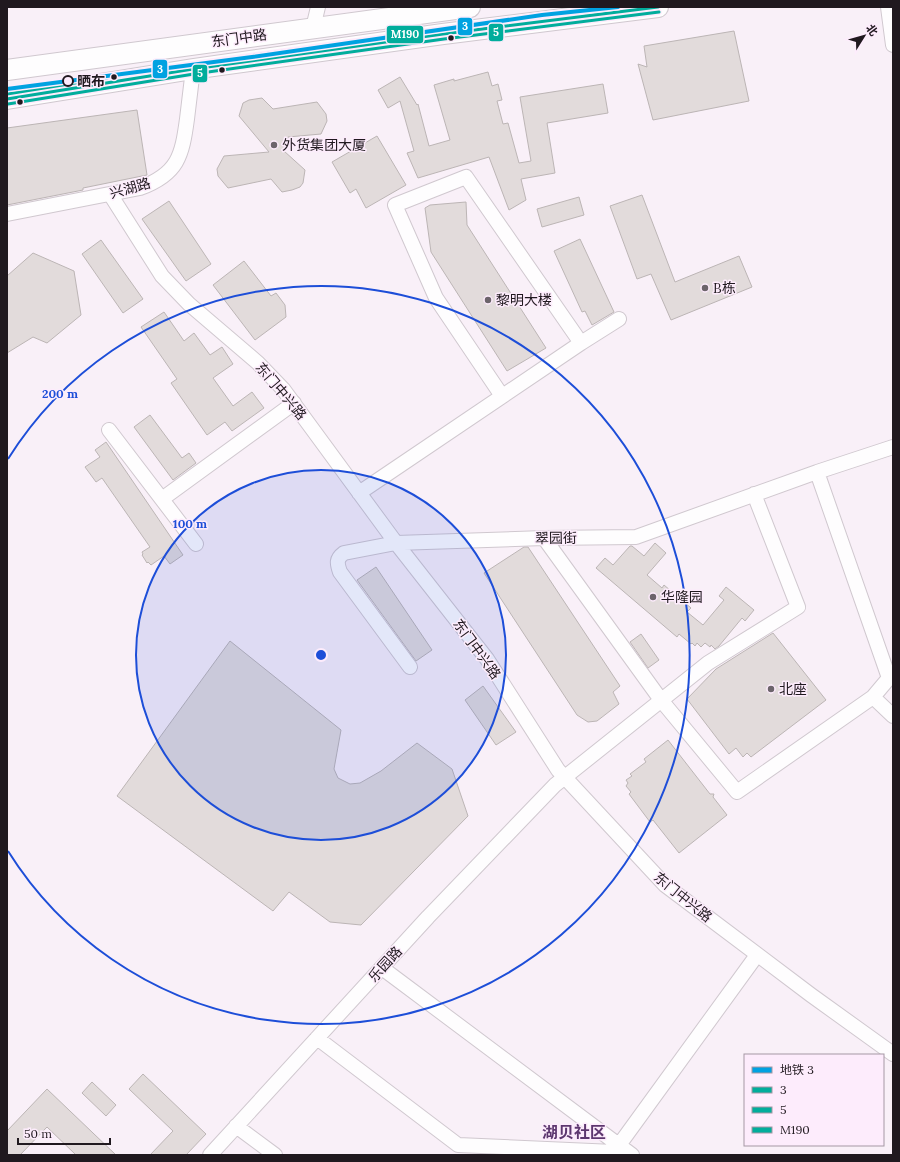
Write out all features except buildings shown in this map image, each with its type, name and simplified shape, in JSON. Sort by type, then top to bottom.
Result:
[{"type":"highway","name":"东门中路","points":[[7,70],[313,28],[438,9],[470,7]]},
{"type":"highway","name":"东门中路","points":[[7,99],[442,34],[658,7]]},
{"type":"street","points":[[313,28],[318,7]]},
{"type":"street","points":[[888,7],[893,45]]},
{"type":"street","name":"兴湖路","points":[[7,214],[140,188],[155,181],[168,172],[177,161],[184,144],[193,70]]},
{"type":"street","points":[[502,396],[436,298],[394,205],[466,177],[581,343]]},
{"type":"street","name":"东门中兴路","points":[[110,194],[162,276],[189,304],[271,375],[294,403],[396,543],[487,659],[558,770],[665,885],[757,955],[893,1054]]},
{"type":"street","points":[[359,493],[619,319]]},
{"type":"street","points":[[162,499],[294,403]]},
{"type":"street","points":[[109,430],[196,544]]},
{"type":"street","name":"翠园街","points":[[410,667],[340,572],[337,563],[339,556],[344,553],[396,543],[544,538],[636,537],[754,494],[893,447]]},
{"type":"street","points":[[544,538],[662,700],[737,792],[873,696],[889,678],[817,472]]},
{"type":"street","name":"乐园路","points":[[210,1155],[428,917],[555,785],[566,778],[708,663],[798,607],[754,494]]},
{"type":"street","points":[[873,696],[893,716]]},
{"type":"street","points":[[615,1151],[757,955]]},
{"type":"street","points":[[382,968],[615,1151]]},
{"type":"street","points":[[317,1038],[458,1145],[615,1151],[632,1155]]},
{"type":"street","points":[[236,1126],[275,1155]]},
{"type":"metro line","name":"3","points":[[7,89],[252,57],[542,15],[618,7]]},
{"type":"transit line","name":"M190","points":[[7,94],[192,64],[442,29],[618,7]]},
{"type":"transit line","name":"3","points":[[7,99],[193,69],[443,34],[658,7]]},
{"type":"transit line","name":"5","points":[[8,104],[194,74],[444,39],[659,12]]},
{"type":"place","name":"晒布","points":[[68,81]]},
{"type":"place","name":"外货集团大厦","points":[[274,145]]},
{"type":"place","name":"B栋","points":[[705,288]]},
{"type":"place","name":"黎明大楼","points":[[488,300]]},
{"type":"place","name":"华隆园","points":[[653,597]]},
{"type":"place","name":"北座","points":[[771,689]]},
{"type":"district","name":"湖贝社区","points":[[574,1132]]}]
